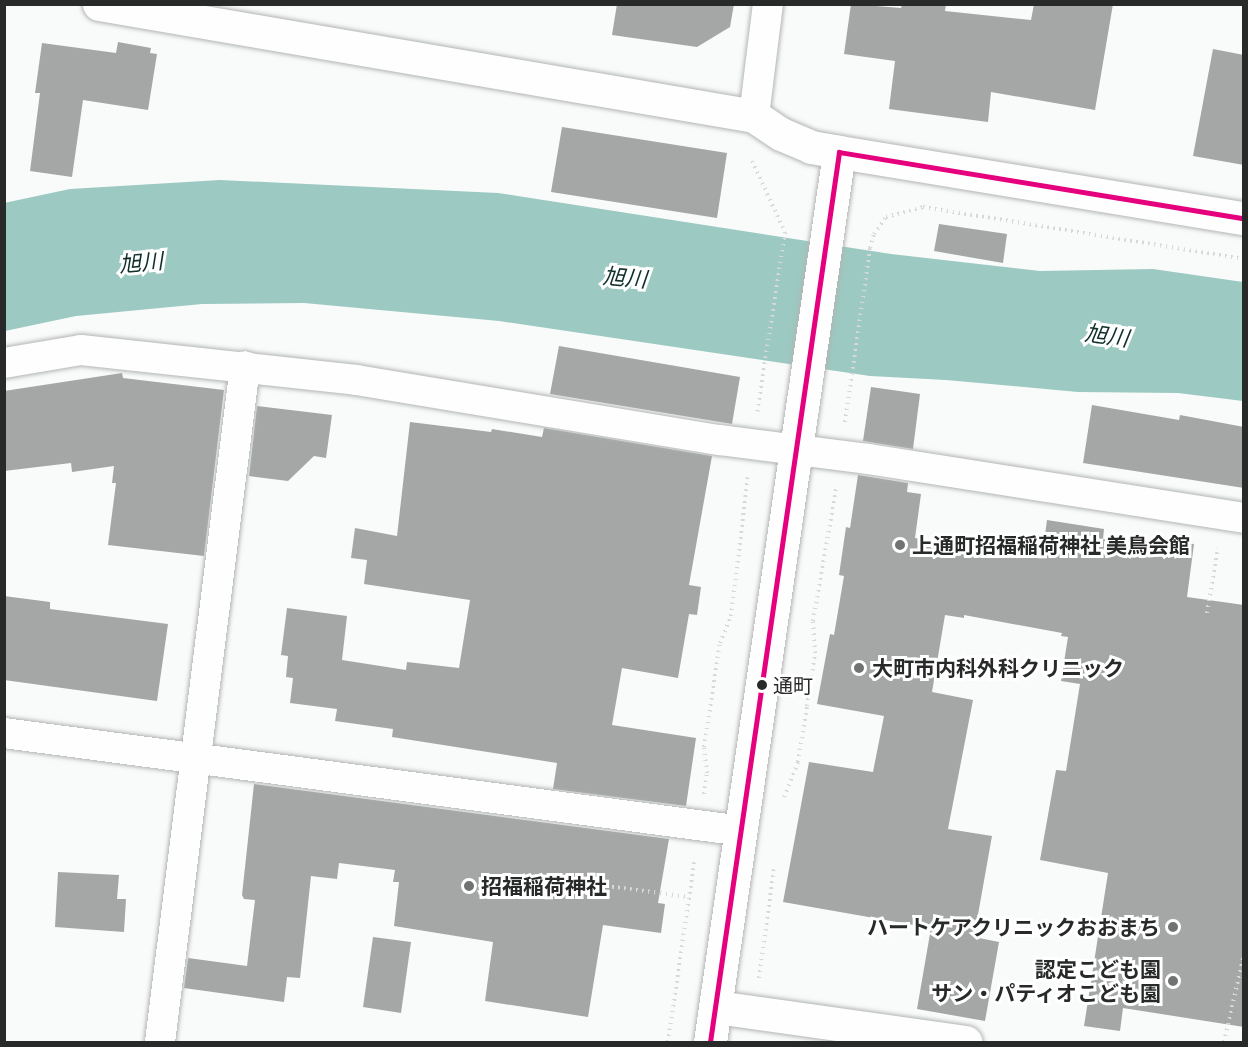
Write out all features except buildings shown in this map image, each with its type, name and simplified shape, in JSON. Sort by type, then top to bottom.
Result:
[{"type":"main road","points":[[99,4],[754,116],[781,134],[811,147],[1244,218]]},
{"type":"main road","points":[[710,1042],[795,449],[829,235],[839,152]]},
{"type":"main road","points":[[716,1007],[966,1042]]},
{"type":"street","points":[[754,116],[768,4]]},
{"type":"street","points":[[4,363],[81,350],[245,366],[356,380],[720,440],[753,442],[1234,516]]},
{"type":"street","points":[[160,1042],[245,366]]},
{"type":"street","points":[[4,733],[196,756],[742,831]]},
{"type":"path","points":[[668,1042],[707,773],[704,747],[720,643],[731,616],[762,374],[785,232],[752,161]]},
{"type":"path","points":[[783,805],[785,793],[798,762],[807,706],[815,653],[813,621],[841,456],[849,381],[870,248],[874,234],[886,217],[924,207],[1244,259]]},
{"type":"path","points":[[1207,613],[1234,516]]},
{"type":"path","points":[[754,1012],[775,862]]},
{"type":"path","points":[[523,875],[690,897]]},
{"type":"path","points":[[1224,1042],[1244,954]]},
{"type":"water","name":"旭川","points":[[220,180],[498,193],[891,254],[1040,271],[1153,269],[1243,282],[1243,401],[1178,393],[1078,392],[946,380],[870,376],[499,321],[304,303],[202,304],[76,316],[5,331],[4,203],[70,189]]},
{"type":"transit line","points":[[710,1042],[839,152],[1244,218]]},
{"type":"place","name":"上通町招福稲荷神社 美鳥会館","points":[[900,545]]},
{"type":"place","name":"大町市内科外科クリニック","points":[[859,668]]},
{"type":"place","name":"通町","points":[[762,685]]},
{"type":"place","name":"招福稲荷神社","points":[[469,886]]},
{"type":"place","name":"ハートケアクリニックおおまち","points":[[1173,927]]},
{"type":"place","name":"認定こども園 サン・パティオこども園","points":[[1173,981]]}]
